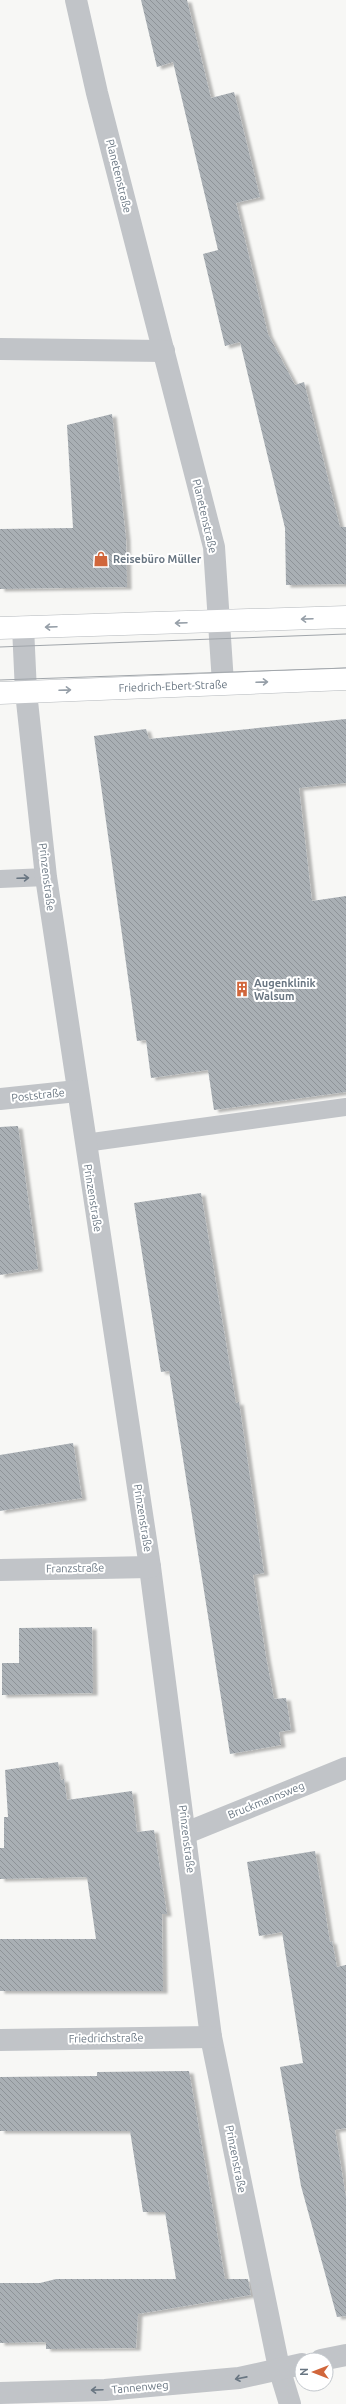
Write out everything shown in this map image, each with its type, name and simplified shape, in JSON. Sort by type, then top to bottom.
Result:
[{"type":"main road","points":[[0,628],[346,617]]},
{"type":"main road","name":"Friedrich-Ebert-Straße","points":[[0,693],[346,679]]},
{"type":"street","name":"Planetenstraße","points":[[76,0],[214,547],[224,683]]},
{"type":"street","points":[[0,349],[164,351]]},
{"type":"street","name":"Prinzenstraße","points":[[23,627],[26,692],[46,877],[77,1091],[150,1567],[186,1833],[211,2037],[279,2368],[290,2404]]},
{"type":"street","name":"Poststraße","points":[[0,1099],[77,1091]]},
{"type":"street","name":"Franzstraße","points":[[0,1570],[150,1567]]},
{"type":"street","name":"Bruckmannsweg","points":[[186,1833],[346,1768]]},
{"type":"street","name":"Friedrichstraße","points":[[0,2040],[211,2037]]},
{"type":"street","points":[[334,2357],[346,2355]]},
{"type":"street","name":"Tannenweg","points":[[0,2393],[105,2390],[239,2378],[294,2365]]},
{"type":"lane","points":[[0,879],[46,877]]},
{"type":"lane","points":[[85,1143],[346,1107]]},
{"type":"building","points":[[141,0],[187,0],[211,98],[234,92],[260,197],[236,203],[268,334],[295,385],[304,382],[340,527],[346,527],[346,584],[286,585],[285,528],[240,342],[225,346],[203,254],[218,250],[173,62],[157,67]]},
{"type":"building","points":[[112,414],[126,538],[127,587],[0,589],[0,529],[73,528],[67,425]]},
{"type":"building","points":[[346,719],[346,783],[299,788],[312,901],[346,896],[346,1092],[214,1110],[208,1070],[151,1078],[146,1040],[137,1041],[94,736],[146,729],[149,739]]},
{"type":"building","points":[[18,1126],[38,1269],[0,1275],[0,1127]]},
{"type":"building","points":[[201,1193],[236,1403],[239,1402],[264,1573],[253,1575],[266,1657],[274,1699],[286,1698],[291,1730],[279,1732],[281,1745],[230,1754],[169,1371],[161,1372],[134,1203]]},
{"type":"building","points":[[73,1443],[82,1498],[0,1511],[0,1455]]},
{"type":"building","points":[[92,1627],[93,1693],[2,1695],[2,1663],[19,1663],[19,1628]]},
{"type":"building","points":[[58,1762],[61,1780],[64,1779],[67,1800],[132,1791],[137,1832],[154,1830],[167,1914],[162,1914],[163,1991],[0,1991],[0,1939],[96,1939],[87,1877],[0,1879],[0,1848],[4,1848],[4,1817],[8,1817],[5,1770]]},
{"type":"building","points":[[315,1851],[330,1942],[332,1941],[337,1967],[346,1965],[346,2128],[335,2130],[346,2197],[346,2316],[337,2317],[301,2186],[280,2067],[303,2063],[282,1932],[259,1936],[247,1862]]},
{"type":"building","points":[[189,2071],[225,2279],[248,2279],[251,2295],[138,2314],[136,2348],[46,2349],[46,2342],[0,2343],[0,2283],[40,2283],[56,2279],[176,2279],[165,2212],[143,2212],[130,2131],[0,2131],[0,2077],[97,2076],[97,2072]]},
{"type":"tram line","points":[[0,647],[346,634]]},
{"type":"tram line","points":[[0,680],[346,668]]},
{"type":"place","name":"Reisebüro Müller","points":[[101,559]]},
{"type":"place","name":"Augenklinik Walsum","points":[[242,989]]}]
